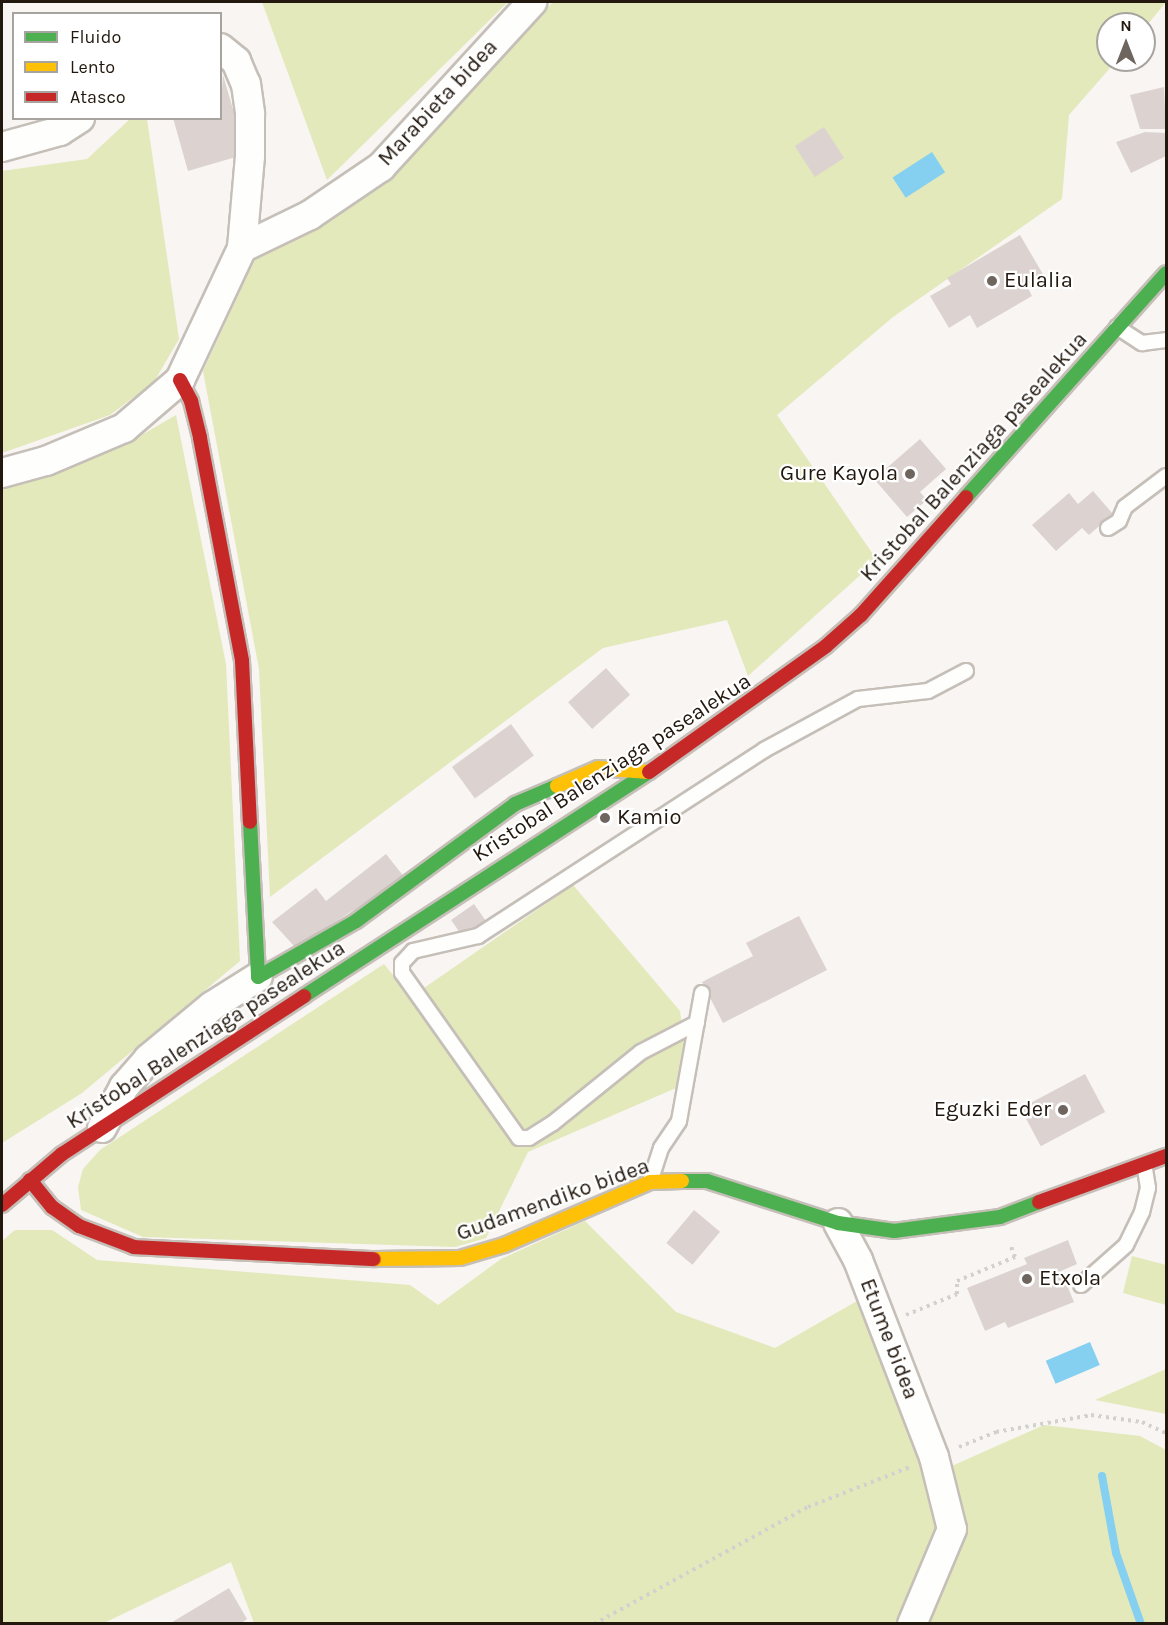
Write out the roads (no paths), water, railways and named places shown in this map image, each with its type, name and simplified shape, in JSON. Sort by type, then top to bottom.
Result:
[{"type":"street","name":"Marabieta bidea","points":[[242,248],[310,215],[381,167],[532,2]]},
{"type":"street","points":[[2,473],[46,461],[124,428],[180,380],[242,248],[250,156],[250,114],[246,84],[240,69],[222,50]]},
{"type":"street","points":[[2,147],[60,131],[77,120]]},
{"type":"street","name":"Kristobal Balenziaga pasealekua","points":[[2,1205],[30,1180],[102,1128],[771,690],[861,615],[1167,273]]},
{"type":"street","points":[[180,380],[191,401],[200,438],[242,661],[258,977]]},
{"type":"street","points":[[102,1128],[124,1087],[148,1059],[212,1006],[356,921],[515,804],[598,768],[648,772]]},
{"type":"street","name":"Gudamendiko bidea","points":[[30,1180],[52,1207],[79,1226],[134,1247],[411,1261],[460,1258],[504,1245],[650,1182],[707,1181],[838,1224],[894,1231],[1000,1217],[1167,1156]]},
{"type":"street","name":"Etume bidea","points":[[838,1224],[858,1260],[934,1457],[952,1529],[912,1623]]},
{"type":"lane","points":[[1118,327],[1142,343],[1167,340]]},
{"type":"lane","points":[[1108,528],[1119,521],[1125,507],[1167,476]]},
{"type":"lane","points":[[697,1023],[641,1052],[553,1124],[529,1138],[519,1138],[402,973],[402,963],[413,951],[478,936],[764,750],[858,699],[928,691],[966,671]]},
{"type":"lane","points":[[650,1182],[661,1148],[679,1120],[702,993]]},
{"type":"lane","points":[[1081,1285],[1126,1245],[1142,1212],[1148,1188],[1144,1164]]},
{"type":"water","points":[[932,152],[945,172],[906,198],[893,178]]},
{"type":"water","points":[[1090,1342],[1100,1365],[1056,1384],[1046,1361]]},
{"type":"waterway","points":[[1102,1476],[1116,1553],[1141,1624]]},
{"type":"place","name":"Eulalia","points":[[992,281]]},
{"type":"place","name":"Gure Kayola","points":[[910,474]]},
{"type":"place","name":"Kamio","points":[[605,818]]},
{"type":"place","name":"Eguzki Eder","points":[[1063,1110]]},
{"type":"place","name":"Etxola","points":[[1027,1279]]}]
